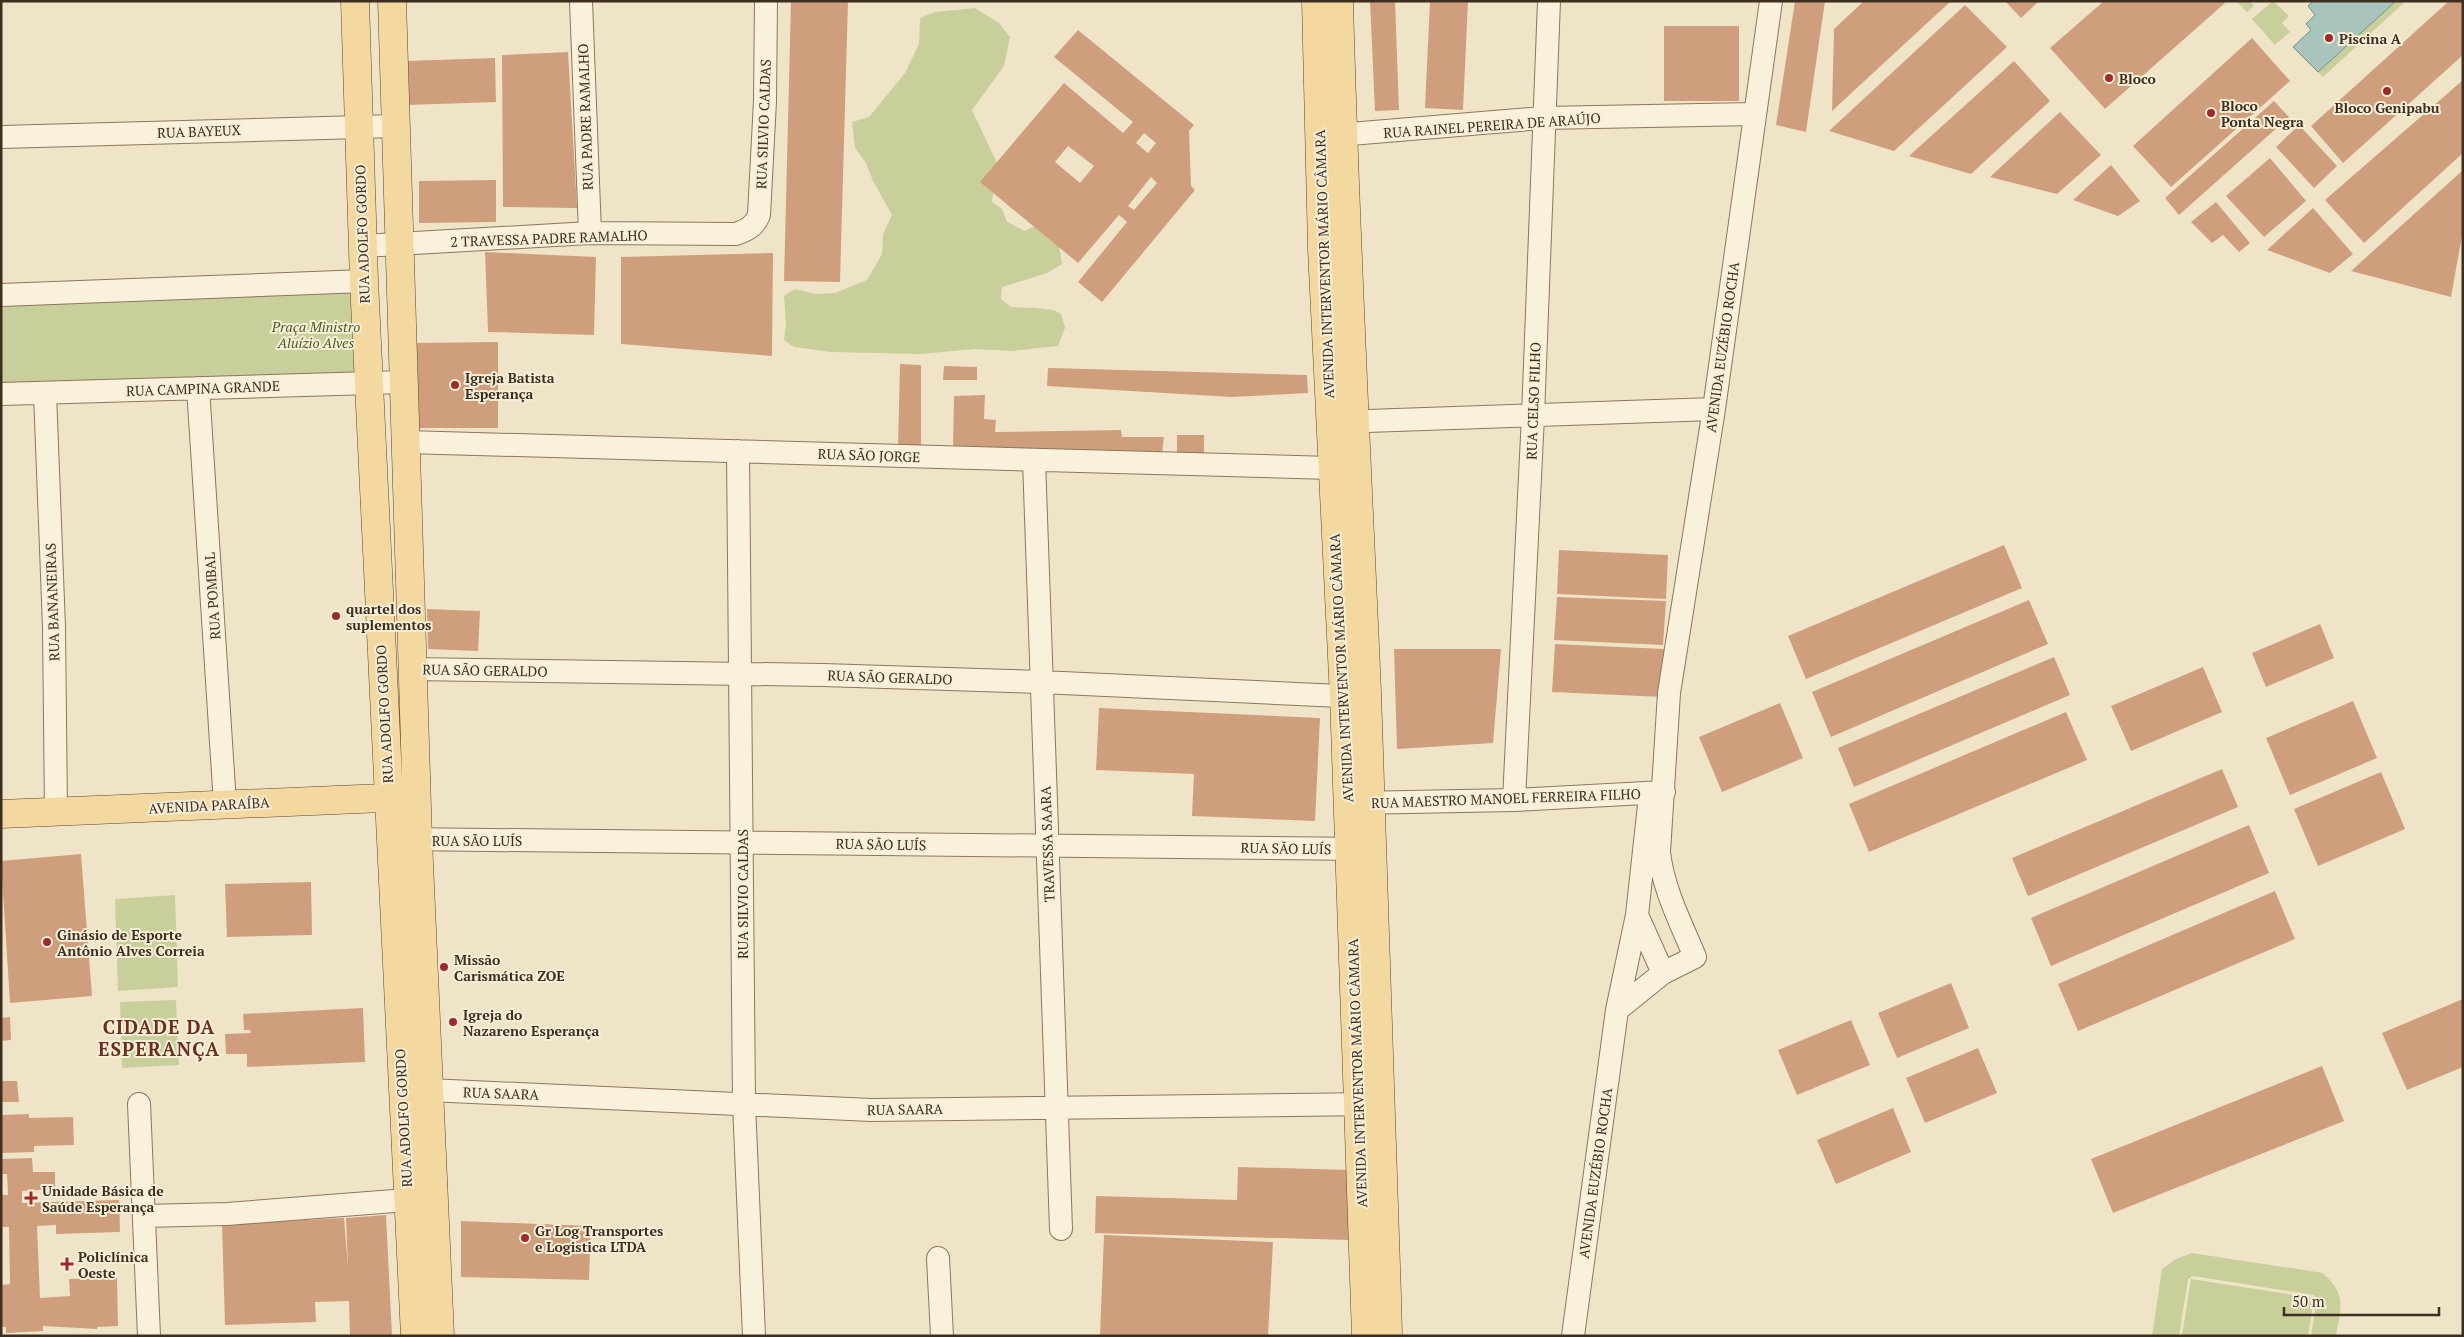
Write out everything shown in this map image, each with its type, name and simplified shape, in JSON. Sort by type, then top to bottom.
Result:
[{"type":"main road","name":"RUA ADOLFO GORDO","points":[[355,1],[364,281],[415,1336]]},
{"type":"main road","name":"RUA ADOLFO GORDO","points":[[392,1],[418,840],[440,1336]]},
{"type":"main road","name":"AVENIDA INTERVENTOR MÁRIO CÂMARA","points":[[1316,1],[1331,135],[1371,1104],[1388,1336]]},
{"type":"main road","name":"AVENIDA INTERVENTOR MÁRIO CÂMARA","points":[[1331,135],[1339,1]]},
{"type":"main road","name":"AVENIDA INTERVENTOR MÁRIO CÂMARA","points":[[1342,422],[1331,468],[1355,697]]},
{"type":"main road","name":"AVENIDA PARAÍBA","points":[[1,814],[388,796],[417,797]]},
{"type":"main road","name":"AVENIDA INTERVENTOR MÁRIO CÂMARA","points":[[1366,1336],[1371,1104]]},
{"type":"main road","points":[[410,1254],[437,1254]]},
{"type":"street","name":"RUA PADRE RAMALHO","points":[[581,1],[590,233]]},
{"type":"street","name":"RUA SILVIO CALDAS","points":[[736,234],[752,227],[759,215],[765,101],[766,1]]},
{"type":"street","name":"RUA CELSO FILHO","points":[[1514,800],[1533,416],[1549,1]]},
{"type":"street","name":"AVENIDA EUZÉBIO ROCHA","points":[[1573,1336],[1617,1010],[1637,915],[1657,792],[1669,693],[1714,409],[1771,1]]},
{"type":"street","name":"RUA RAINEL PEREIRA DE ARAÚJO","points":[[1331,135],[1543,118],[1754,114]]},
{"type":"street","name":"RUA BAYEUX","points":[[1,137],[396,126]]},
{"type":"street","name":"2 TRAVESSA PADRE RAMALHO","points":[[363,246],[400,246],[590,233],[736,234]]},
{"type":"street","points":[[1,295],[364,281]]},
{"type":"street","name":"RUA CAMPINA GRANDE","points":[[1,394],[404,382]]},
{"type":"street","name":"RUA POMBAL","points":[[198,388],[225,804]]},
{"type":"street","name":"RUA BANANEIRAS","points":[[45,393],[54,627],[56,811]]},
{"type":"street","points":[[1342,422],[1714,409]]},
{"type":"street","name":"RUA SÃO JORGE","points":[[406,442],[1331,468]]},
{"type":"street","name":"RUA SILVIO CALDAS","points":[[738,451],[744,1104],[754,1336]]},
{"type":"street","name":"TRAVESSA SAARA","points":[[1034,460],[1061,1229]]},
{"type":"street","name":"RUA SÃO GERALDO","points":[[413,669],[740,674],[1041,682],[1355,697]]},
{"type":"street","name":"AVENIDA EUZÉBIO ROCHA","points":[[1617,1010],[1663,973],[1695,956],[1664,880],[1660,865],[1657,792]]},
{"type":"street","name":"RUA MAESTRO MANOEL FERREIRA FILHO","points":[[1359,804],[1514,800],[1657,792]]},
{"type":"street","name":"RUA SÃO LUÍS","points":[[390,839],[1361,849]]},
{"type":"street","points":[[1637,915],[1663,973]]},
{"type":"street","name":"RUA SAARA","points":[[428,1090],[871,1110],[1371,1104]]},
{"type":"street","points":[[139,1104],[149,1336]]},
{"type":"street","points":[[144,1216],[227,1214],[407,1200]]},
{"type":"street","points":[[938,1258],[942,1336]]},
{"type":"green space","points":[[2236,1],[2250,1],[2254,6],[2247,12]]},
{"type":"green space","points":[[2273,1],[2289,16],[2282,23],[2290,32],[2275,45],[2252,19]]},
{"type":"green space","points":[[2396,1],[2406,1],[2323,77],[2318,72]]},
{"type":"green space","points":[[975,8],[999,23],[1010,37],[1004,66],[972,110],[997,163],[992,202],[1002,209],[1007,222],[1025,231],[1043,222],[1058,239],[1062,264],[1047,273],[1002,287],[1001,299],[1011,307],[1053,310],[1061,314],[1065,328],[1058,346],[1012,351],[975,349],[920,354],[830,352],[794,347],[784,340],[786,324],[784,296],[795,289],[815,294],[835,293],[867,280],[882,254],[883,234],[892,215],[873,181],[866,163],[855,148],[852,122],[869,117],[905,73],[919,44],[920,18],[935,12]]},
{"type":"green space","name":"Praça Ministro Aluízio Alves","points":[[357,291],[359,374],[1,385],[1,302]]},
{"type":"green space","points":[[175,895],[178,987],[118,991],[115,899]]},
{"type":"green space","points":[[176,1000],[179,1065],[122,1068],[120,1002]]},
{"type":"green space","points":[[2192,1253],[2323,1273],[2331,1281],[2339,1295],[2340,1309],[2336,1336],[2311,1336],[2317,1299],[2314,1295],[2193,1276],[2188,1279],[2179,1336],[2152,1336],[2162,1269],[2176,1259]]},
{"type":"green space","points":[[2191,1279],[2314,1298],[2308,1336],[2182,1336]]},
{"type":"water","name":"Piscina A","points":[[2313,1],[2396,1],[2318,72],[2293,47],[2311,30],[2306,24],[2315,15],[2308,6]]},
{"type":"building","points":[[791,1],[848,1],[840,282],[784,281]]},
{"type":"building","points":[[1370,1],[1395,1],[1399,110],[1375,111]]},
{"type":"building","points":[[1430,1],[1468,1],[1463,110],[1425,108]]},
{"type":"building","points":[[1795,1],[1825,1],[1806,132],[1776,125]]},
{"type":"building","points":[[1864,1],[1951,1],[1832,111],[1834,29]]},
{"type":"building","points":[[2005,1],[2039,1],[2021,18]]},
{"type":"building","name":"Bloco","points":[[2104,1],[2223,1],[2225,3],[2105,109],[2050,48]]},
{"type":"building","name":"Bloco Genipabu","points":[[2449,1],[2463,1],[2463,55],[2343,163],[2311,126]]},
{"type":"building","points":[[1965,5],[2007,47],[1894,151],[1829,131]]},
{"type":"building","points":[[1664,26],[1739,26],[1739,101],[1664,101]]},
{"type":"building","points":[[1078,30],[1194,125],[1189,131],[1191,186],[1195,190],[1102,302],[1078,282],[1127,222],[1119,215],[1078,263],[980,182],[1064,83],[1123,133],[1133,122],[1054,57]],"holes":[[[1144,133],[1156,143],[1148,153],[1136,143]],[[1068,146],[1094,166],[1080,183],[1055,162]],[[1151,177],[1157,183],[1134,210],[1128,206]]]},
{"type":"building","name":"Bloco Ponta Negra","points":[[2252,38],[2290,81],[2171,187],[2133,146]]},
{"type":"building","points":[[568,52],[577,208],[503,207],[502,55]]},
{"type":"building","points":[[495,58],[496,102],[407,105],[406,61]]},
{"type":"building","points":[[2014,61],[2050,101],[1971,174],[1909,156]]},
{"type":"building","points":[[2463,80],[2463,153],[2364,243],[2325,200]]},
{"type":"building","points":[[2274,101],[2289,117],[2179,215],[2165,198]]},
{"type":"building","points":[[2060,112],[2101,155],[2057,194],[1990,177]]},
{"type":"building","points":[[2299,125],[2337,166],[2314,188],[2276,147]]},
{"type":"building","points":[[2270,158],[2306,201],[2264,237],[2226,196]]},
{"type":"building","points":[[2111,165],[2140,201],[2118,216],[2073,200]]},
{"type":"building","points":[[2463,170],[2463,230],[2451,297],[2351,271]]},
{"type":"building","points":[[496,180],[496,222],[419,223],[419,181]]},
{"type":"building","points":[[2216,202],[2250,243],[2239,252],[2223,235],[2212,243],[2191,222]]},
{"type":"building","points":[[2313,208],[2353,254],[2330,273],[2267,250]]},
{"type":"building","points":[[485,252],[596,257],[594,335],[488,332]]},
{"type":"building","points":[[773,253],[772,356],[621,344],[621,257]]},
{"type":"building","name":"Igreja Batista Esperança","points":[[498,342],[498,428],[413,428],[413,343]]},
{"type":"building","points":[[900,364],[921,365],[921,448],[898,448]]},
{"type":"building","points":[[944,366],[977,367],[977,380],[943,380]]},
{"type":"building","points":[[1048,368],[1307,375],[1308,393],[1232,397],[1047,386]]},
{"type":"building","points":[[985,395],[984,419],[996,420],[995,432],[1121,430],[1122,437],[1164,437],[1162,453],[953,449],[954,396]]},
{"type":"building","points":[[1177,435],[1204,435],[1204,454],[1177,454]]},
{"type":"building","points":[[2004,545],[2022,588],[1806,679],[1788,636]]},
{"type":"building","points":[[1559,550],[1668,555],[1666,599],[1557,594]]},
{"type":"building","points":[[1557,597],[1666,601],[1663,645],[1554,640]]},
{"type":"building","points":[[2029,600],[2048,644],[1831,737],[1812,692]]},
{"type":"building","points":[[427,609],[480,611],[478,651],[428,649]]},
{"type":"building","points":[[2320,624],[2334,658],[2266,687],[2252,653]]},
{"type":"building","points":[[1555,644],[1664,649],[1662,697],[1552,692]]},
{"type":"building","points":[[1394,649],[1501,649],[1493,743],[1397,749]]},
{"type":"building","points":[[2054,657],[2070,695],[1854,787],[1838,748]]},
{"type":"building","points":[[2203,667],[2222,712],[2131,751],[2111,706]]},
{"type":"building","points":[[2353,701],[2377,758],[2290,795],[2266,738]]},
{"type":"building","points":[[1780,703],[1803,758],[1722,792],[1699,737]]},
{"type":"building","points":[[1099,708],[1320,718],[1315,821],[1192,816],[1194,774],[1096,770]]},
{"type":"building","points":[[2066,712],[2087,760],[1869,852],[1849,804]]},
{"type":"building","points":[[2222,769],[2238,807],[2028,896],[2012,858]]},
{"type":"building","points":[[2381,772],[2405,829],[2318,866],[2294,809]]},
{"type":"building","points":[[2249,825],[2269,873],[2051,966],[2031,918]]},
{"type":"building","name":"Ginásio de Esporte Antônio Alves Correia","points":[[81,854],[92,996],[10,1003],[1,861]]},
{"type":"building","points":[[311,882],[312,935],[227,937],[225,884]]},
{"type":"building","points":[[2275,891],[2295,939],[2078,1031],[2058,984]]},
{"type":"building","points":[[1951,983],[1969,1028],[1897,1058],[1878,1013]]},
{"type":"building","points":[[2463,999],[2463,1067],[2407,1090],[2382,1033]]},
{"type":"building","points":[[363,1008],[365,1062],[247,1067],[247,1054],[226,1054],[225,1034],[251,1033],[250,1030],[244,1030],[243,1014]]},
{"type":"building","points":[[10,1017],[11,1040],[1,1041],[1,1018]]},
{"type":"building","points":[[1851,1020],[1870,1065],[1797,1095],[1778,1050]]},
{"type":"building","points":[[1978,1048],[1997,1093],[1925,1123],[1906,1078]]},
{"type":"building","points":[[2322,1066],[2344,1121],[2113,1213],[2091,1159]]},
{"type":"building","points":[[1,1081],[17,1081],[19,1102],[1,1102]]},
{"type":"building","points":[[1893,1108],[1911,1152],[1836,1184],[1817,1140]]},
{"type":"building","points":[[29,1114],[29,1118],[73,1117],[74,1145],[34,1146],[34,1152],[2,1153],[1,1115]]},
{"type":"building","points":[[32,1158],[33,1172],[55,1172],[55,1189],[22,1191],[22,1203],[119,1200],[120,1232],[56,1234],[56,1225],[37,1226],[40,1298],[70,1296],[69,1279],[117,1278],[118,1326],[97,1327],[97,1329],[43,1326],[43,1331],[6,1333],[6,1327],[1,1327],[1,1285],[10,1284],[9,1227],[1,1227],[1,1195],[8,1195],[7,1174],[1,1174],[1,1159]]},
{"type":"building","points":[[1238,1167],[1351,1170],[1349,1240],[1095,1233],[1096,1196],[1237,1200]]},
{"type":"building","points":[[386,1215],[392,1336],[350,1336],[349,1301],[315,1302],[316,1322],[225,1325],[222,1224],[344,1218],[348,1268],[346,1218]]},
{"type":"building","name":"Gr Log Transportes e Logistica LTDA","points":[[461,1221],[591,1226],[589,1280],[461,1277]]},
{"type":"building","points":[[1104,1235],[1273,1242],[1268,1336],[1100,1336]]},
{"type":"place","name":"Piscina A","points":[[2329,38]]},
{"type":"place","name":"Bloco","points":[[2109,78]]},
{"type":"place","name":"Bloco Genipabu","points":[[2387,91]]},
{"type":"place","name":"Bloco Ponta Negra","points":[[2211,113]]},
{"type":"place","name":"Igreja Batista Esperança","points":[[455,385]]},
{"type":"place","name":"quartel dos suplementos","points":[[336,616]]},
{"type":"place","name":"Ginásio de Esporte Antônio Alves Correia","points":[[47,942]]},
{"type":"place","name":"Missão Carismática ZOE","points":[[444,967]]},
{"type":"place","name":"Igreja do Nazareno Esperança","points":[[453,1022]]},
{"type":"place","name":"Unidade Básica de Saúde Esperança","points":[[31,1198]]},
{"type":"place","name":"Gr Log Transportes e Logistica LTDA","points":[[525,1238]]},
{"type":"place","name":"Policlínica Oeste","points":[[67,1264]]},
{"type":"district","name":"CIDADE DA ESPERANÇA","points":[[159,1037]]}]
